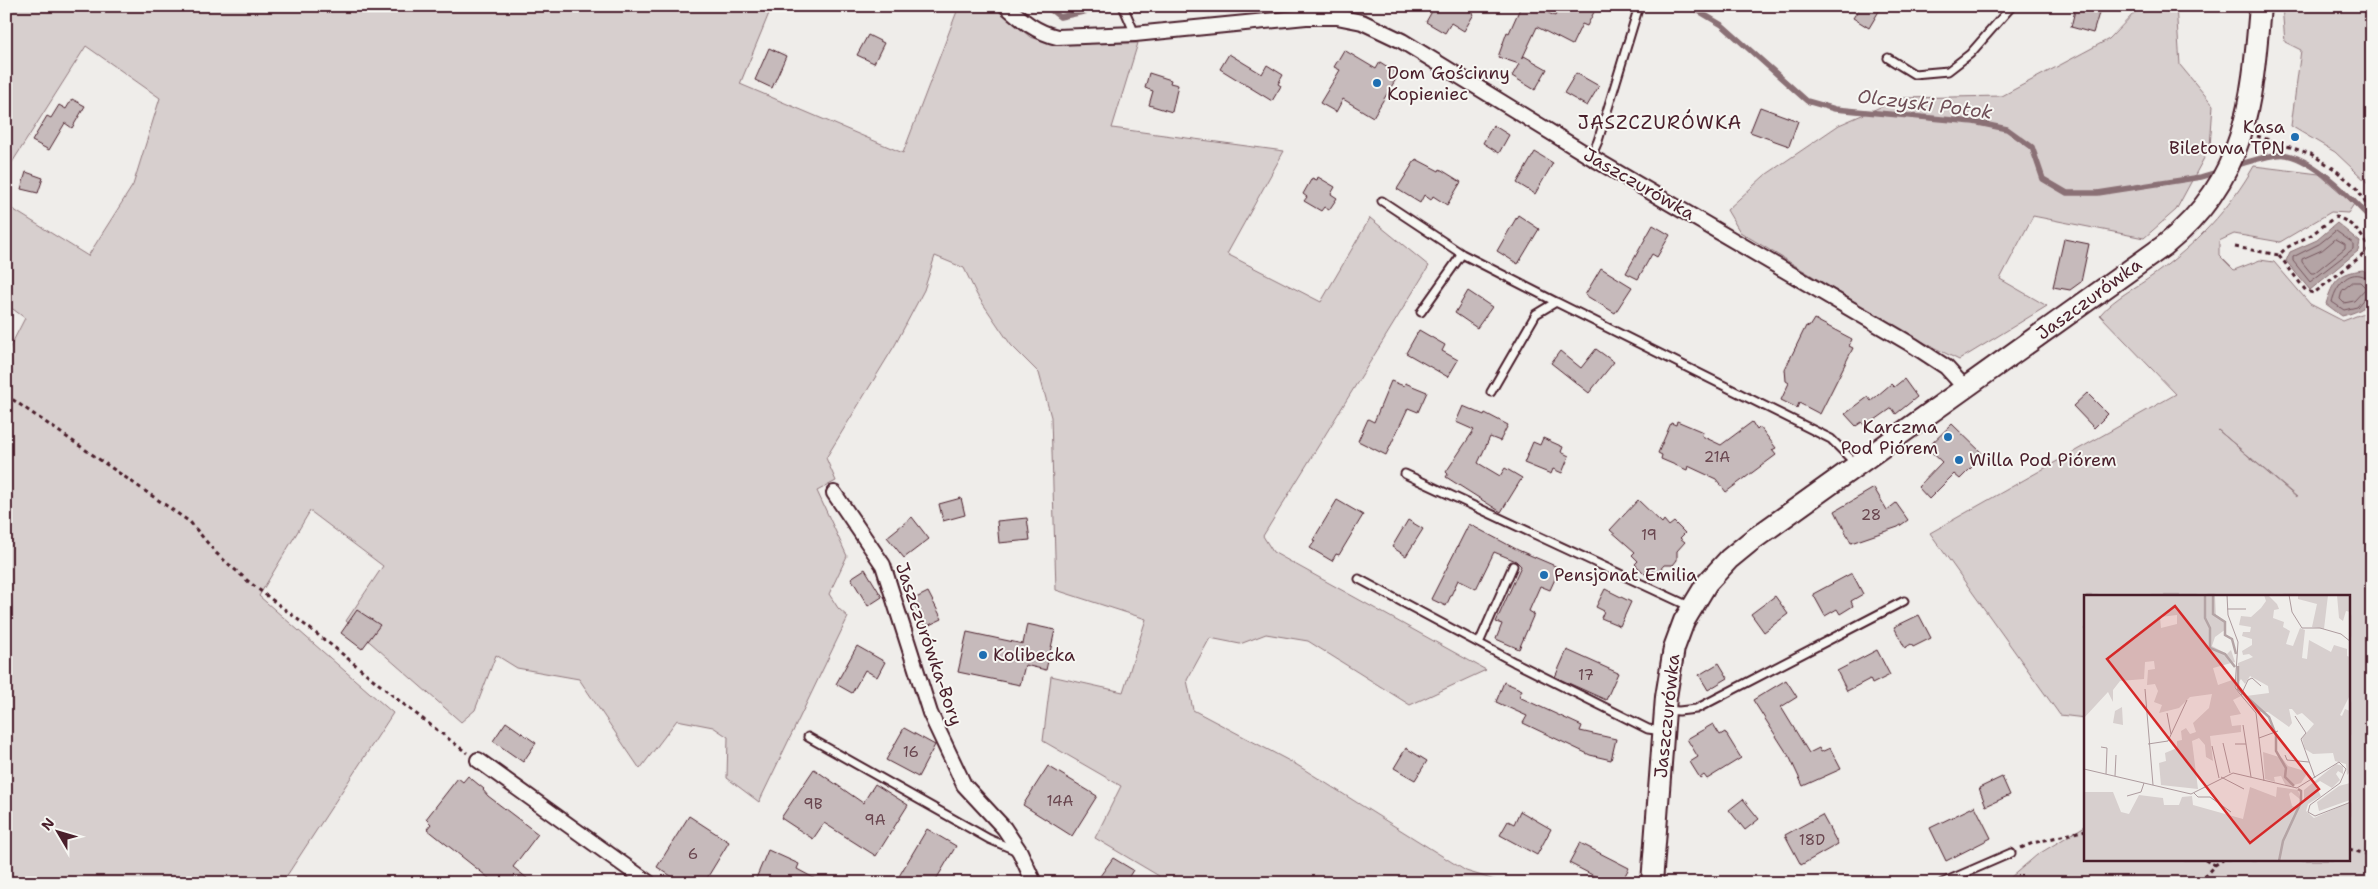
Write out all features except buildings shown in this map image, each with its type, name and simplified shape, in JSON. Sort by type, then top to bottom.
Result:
[{"type":"street","name":"Jaszczurówka","points":[[1006,6],[1029,26],[1045,34],[1057,37],[1136,34],[1306,17],[1337,17],[1362,22],[1402,41],[1591,157],[1914,346],[1946,367],[1966,388]]},
{"type":"street","name":"Jaszczurówka","points":[[1652,883],[1665,710],[1674,648],[1679,631],[1691,607],[1713,576],[1739,550],[2165,245],[2185,228],[2206,205],[2224,177],[2239,140],[2255,67],[2260,6]]},
{"type":"street","name":"Jaszczurówka-Bory","points":[[834,493],[883,565],[930,713],[964,785],[1004,828],[1020,852],[1034,883]]},
{"type":"street","points":[[478,760],[649,883]]},
{"type":"lane","points":[[1123,6],[1136,34]]},
{"type":"lane","points":[[1591,157],[1598,141],[1639,6]]},
{"type":"lane","points":[[1888,58],[1914,74],[1948,71],[1970,54],[2012,6]]},
{"type":"lane","points":[[1382,201],[1462,254],[1831,439],[1857,466]]},
{"type":"lane","points":[[1421,312],[1462,254]]},
{"type":"lane","points":[[1491,392],[1536,314],[1556,302]]},
{"type":"lane","points":[[1405,474],[1691,607]]},
{"type":"lane","points":[[1479,643],[1513,566]]},
{"type":"lane","points":[[1359,579],[1479,643],[1648,729],[1663,731]]},
{"type":"lane","points":[[1665,710],[1696,709],[1904,601]]},
{"type":"lane","points":[[808,737],[989,839],[1020,852]]},
{"type":"lane","points":[[1942,883],[2011,853]]},
{"type":"path","points":[[2239,140],[2311,154],[2333,168],[2357,188],[2365,202],[2372,230]]},
{"type":"path","points":[[2335,216],[2341,218],[2356,230],[2370,250],[2343,268],[2314,294],[2310,294],[2281,260],[2279,255],[2286,248],[2322,227],[2335,216]]},
{"type":"path","points":[[2236,248],[2279,255]]},
{"type":"path","points":[[6,396],[190,522],[216,553],[249,582],[336,648],[402,703],[478,760]]},
{"type":"path","points":[[2011,853],[2033,843],[2084,830]]},
{"type":"path","points":[[2350,849],[2372,856]]},
{"type":"path","points":[[2209,862],[2215,865]]},
{"type":"path","points":[[2198,883],[2220,862]]},
{"type":"shaded area","points":[[6,6],[772,6],[740,84],[903,153],[959,6],[995,6],[1030,37],[1053,43],[1138,43],[1112,128],[1284,151],[1227,254],[1321,302],[1370,218],[1429,266],[1263,536],[1273,552],[1486,670],[1410,705],[1308,641],[1266,634],[1240,644],[1210,638],[1187,680],[1193,710],[1297,765],[1466,871],[1504,883],[1157,883],[1159,876],[1095,838],[1121,786],[1043,741],[1051,676],[1123,692],[1146,619],[1056,590],[1051,417],[1039,373],[1011,345],[977,295],[964,268],[935,256],[924,290],[895,345],[826,458],[836,481],[817,491],[847,556],[829,594],[838,608],[848,617],[759,802],[727,778],[728,737],[713,727],[677,720],[640,769],[579,679],[517,668],[496,655],[475,710],[461,722],[346,621],[383,566],[310,511],[259,596],[393,713],[282,883],[6,883],[6,355],[25,318],[6,304],[6,205],[88,256],[133,185],[160,98],[86,46],[6,172]]},
{"type":"shaded area","points":[[2141,6],[2176,6],[2180,65],[2213,105],[2210,147],[2176,210],[2144,238],[2033,216],[2000,279],[2047,306],[1959,360],[1911,336],[1740,232],[1727,210],[1764,176],[1839,125],[1901,98],[2002,96],[2109,39]]},
{"type":"shaded area","points":[[2282,6],[2353,6],[2372,10],[2372,187],[2335,152],[2291,126],[2301,50],[2285,42]]},
{"type":"shaded area","points":[[2254,166],[2319,174],[2354,204],[2348,213],[2331,212],[2280,242],[2234,234],[2219,241],[2219,255],[2234,270],[2260,260],[2274,262],[2310,304],[2343,321],[2372,310],[2372,883],[2004,883],[2037,855],[2084,827],[2084,862],[2350,862],[2350,595],[2084,595],[2084,718],[2060,715],[1930,533],[2176,394],[2100,315],[2119,298],[2148,279],[2184,251],[2234,197]],"holes":[[[2218,430],[2297,497],[2296,497]]]},
{"type":"water","points":[[2337,223],[2360,242],[2358,251],[2310,290],[2286,261],[2290,252],[2317,240]]},
{"type":"water","points":[[2363,270],[2372,276],[2370,299],[2358,311],[2342,316],[2326,304],[2331,289],[2342,276]]},
{"type":"waterway","name":"Olczyski Potok","points":[[1046,6],[1060,17],[1111,6]]},
{"type":"waterway","name":"Olczyski Potok","points":[[1690,6],[1722,25],[1807,101],[1835,109],[1974,122],[2007,129],[2032,147],[2043,179],[2067,193],[2098,193],[2201,177],[2218,172]]},
{"type":"waterway","name":"Olczyski Potok","points":[[2234,166],[2282,154],[2299,159],[2333,182],[2372,220]]},
{"type":"place","name":"Dom Gościnny Kopieniec","points":[[1377,83]]},
{"type":"place","name":"Kasa Biletowa TPN","points":[[2295,137]]},
{"type":"place","name":"Karczma Pod Piórem","points":[[1948,437]]},
{"type":"place","name":"Willa Pod Piórem","points":[[1959,460]]},
{"type":"place","name":"Pensjonat Emilia","points":[[1544,575]]},
{"type":"place","name":"Kolibecka","points":[[983,655]]},
{"type":"district","name":"JASZCZURÓWKA","points":[[1660,122]]}]
